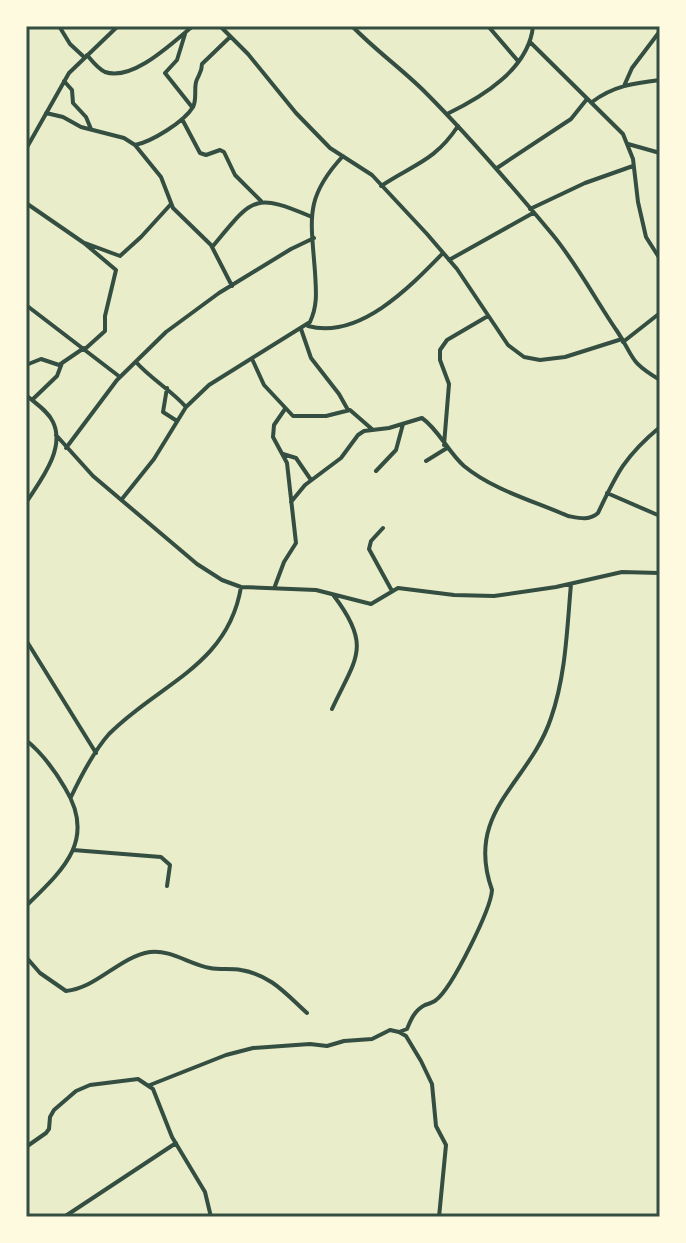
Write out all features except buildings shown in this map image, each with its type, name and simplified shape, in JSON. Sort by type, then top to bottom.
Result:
[{"type":"street","points":[[59,26],[70,44],[103,71],[110,73],[143,65],[193,26]]},
{"type":"street","points":[[26,149],[64,81],[85,56],[118,26]]},
{"type":"street","points":[[220,26],[330,148],[372,175],[449,260],[508,345],[524,357],[540,360],[565,357],[622,341],[660,313]]},
{"type":"street","points":[[225,31],[231,26]]},
{"type":"street","points":[[352,26],[447,114],[497,168],[576,264],[631,358],[641,369],[660,380]]},
{"type":"street","points":[[488,26],[518,61]]},
{"type":"street","points":[[447,114],[483,94],[518,61],[530,42],[533,26]]},
{"type":"street","points":[[624,86],[642,52],[660,31]]},
{"type":"street","points":[[185,33],[177,60],[165,73],[192,107]]},
{"type":"street","points":[[135,145],[156,139],[182,119],[192,107],[202,64],[230,37]]},
{"type":"street","points":[[530,42],[623,134],[633,166],[646,237],[660,259]]},
{"type":"street","points":[[497,168],[571,119],[589,101],[624,86],[660,80]]},
{"type":"street","points":[[64,81],[72,90],[73,103],[86,117],[91,129]]},
{"type":"street","points":[[46,113],[124,138],[135,145],[161,177],[171,204],[212,247],[232,286]]},
{"type":"street","points":[[182,119],[200,153],[224,152],[235,175],[261,201]]},
{"type":"street","points":[[381,186],[428,160],[458,126]]},
{"type":"street","points":[[628,144],[660,153]]},
{"type":"street","points":[[122,499],[154,459],[186,407],[219,377],[252,360],[310,322],[316,305],[314,198],[318,187],[343,156]]},
{"type":"street","points":[[449,260],[532,211],[599,177],[633,166]]},
{"type":"street","points":[[212,247],[247,209],[261,201],[278,203],[312,217]]},
{"type":"street","points":[[26,203],[84,243],[110,264],[116,273],[105,316],[105,331],[62,363],[53,365],[38,359],[26,365]]},
{"type":"street","points":[[84,243],[120,256],[171,204]]},
{"type":"street","points":[[66,448],[120,377],[166,332],[232,286],[314,238]]},
{"type":"street","points":[[304,327],[338,329],[356,321],[388,302],[443,253]]},
{"type":"street","points":[[26,305],[120,377]]},
{"type":"street","points":[[446,446],[449,384],[440,360],[440,350],[447,340],[488,316]]},
{"type":"street","points":[[304,327],[311,358],[348,410]]},
{"type":"street","points":[[252,360],[261,381],[285,409],[299,418],[348,410],[373,430]]},
{"type":"street","points":[[136,362],[186,407]]},
{"type":"street","points":[[32,400],[57,376],[62,363]]},
{"type":"street","points":[[167,388],[163,412],[177,421]]},
{"type":"street","points":[[26,395],[53,422],[56,435],[56,447],[48,467],[26,503]]},
{"type":"street","points":[[275,586],[284,562],[296,543],[287,463],[274,443],[272,431],[285,409]]},
{"type":"street","points":[[291,502],[311,480],[341,458],[358,435],[422,418],[466,468],[488,481],[568,516],[593,518],[618,470],[633,450],[660,427]]},
{"type":"street","points":[[376,471],[392,457],[403,424]]},
{"type":"street","points":[[56,435],[93,476],[197,564],[222,580],[241,587],[316,590],[371,604],[392,591],[407,588],[454,595],[494,596],[622,572],[660,573]]},
{"type":"street","points":[[426,461],[446,446]]},
{"type":"street","points":[[283,454],[296,458],[311,480]]},
{"type":"street","points":[[607,493],[660,516]]},
{"type":"street","points":[[383,528],[371,541],[369,549],[392,591]]},
{"type":"street","points":[[399,1032],[407,1029],[415,1012],[435,1002],[442,994],[459,968],[488,908],[492,890],[486,878],[486,831],[550,722],[564,663],[571,584]]},
{"type":"street","points":[[71,797],[107,736],[198,665],[217,645],[231,622],[241,587]]},
{"type":"street","points":[[332,594],[349,615],[358,651],[332,709]]},
{"type":"street","points":[[26,640],[96,753]]},
{"type":"street","points":[[26,740],[49,762],[79,815],[79,835],[73,850],[60,871],[26,906]]},
{"type":"street","points":[[73,850],[161,857],[170,865],[167,886]]},
{"type":"street","points":[[26,957],[40,973],[66,991],[77,990],[115,965],[151,952],[211,969],[237,969],[256,973],[276,983],[307,1013]]},
{"type":"street","points":[[150,1085],[226,1055],[253,1048],[310,1044],[327,1046],[372,1039],[390,1030],[399,1032],[406,1036],[432,1084],[436,1126],[446,1145],[439,1217]]},
{"type":"street","points":[[26,1147],[46,1133],[54,1110],[76,1091],[90,1085],[138,1079],[150,1085],[176,1143],[205,1192],[211,1217]]},
{"type":"street","points":[[64,1217],[176,1143]]}]
